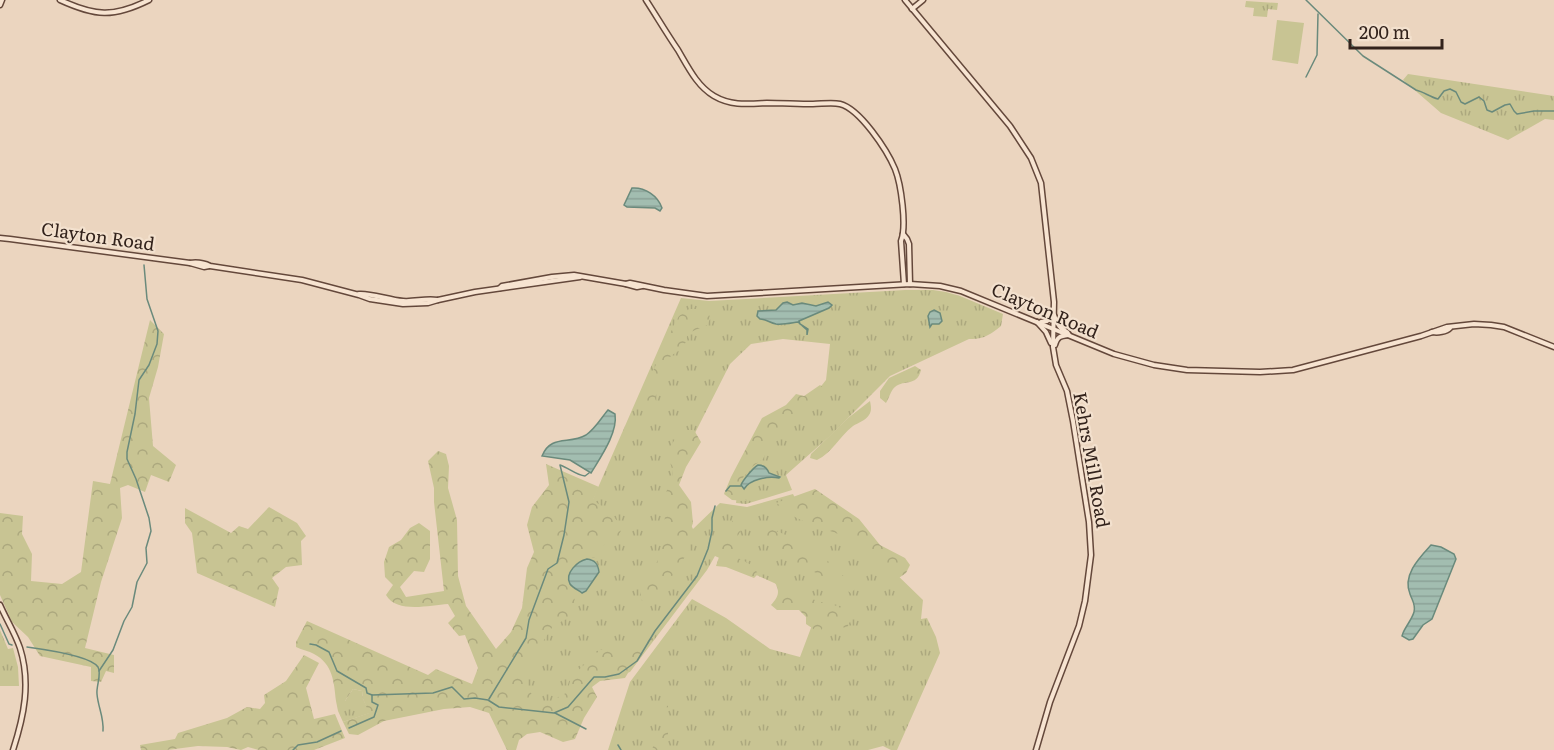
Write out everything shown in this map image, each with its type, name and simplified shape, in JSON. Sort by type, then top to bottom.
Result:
[{"type":"main road","points":[[0,5],[2,0]]},
{"type":"main road","points":[[60,0],[85,10],[102,13],[123,10],[149,0]]},
{"type":"main road","points":[[646,0],[694,77],[706,91],[718,98],[734,104],[746,105],[839,104],[851,110],[873,132],[892,162],[898,182],[902,201],[903,234],[901,241],[907,284]]},
{"type":"main road","name":"Kehrs Mill Road","points":[[905,0],[1010,126],[1035,165],[1041,183],[1054,302],[1053,346],[1056,364],[1067,391],[1073,421],[1091,537],[1090,564],[1079,626],[1050,702],[1036,750]]},
{"type":"main road","points":[[912,9],[923,0]]},
{"type":"main road","points":[[903,234],[909,244],[907,284]]},
{"type":"main road","name":"Clayton Road","points":[[1,238],[195,262],[284,276],[359,294],[406,301],[438,300],[502,286],[574,275],[707,296],[928,284],[953,288],[1130,359],[1167,368],[1210,372],[1271,372],[1303,368],[1447,327],[1474,324],[1491,324],[1516,331],[1554,347]]},
{"type":"main road","points":[[1036,322],[1047,321],[1053,313]]},
{"type":"main road","points":[[1053,313],[1057,323],[1069,335]]},
{"type":"main road","points":[[1036,322],[1048,335],[1053,346]]},
{"type":"main road","points":[[1053,346],[1057,338],[1069,335]]},
{"type":"main road","points":[[0,605],[20,648],[26,681],[24,713],[13,750]]},
{"type":"green space","points":[[1246,1],[1278,3],[1277,10],[1268,9],[1267,17],[1253,16],[1254,8],[1245,7]]},
{"type":"green space","points":[[1277,20],[1304,23],[1298,64],[1272,60]]},
{"type":"green space","points":[[1408,74],[1554,96],[1554,120],[1545,119],[1508,140],[1441,113],[1403,80]]},
{"type":"green space","points":[[933,290],[960,296],[1003,314],[1001,326],[987,336],[969,339],[890,376],[830,436],[786,475],[792,490],[746,504],[736,503],[740,468],[766,427],[806,405],[826,380],[830,344],[783,339],[751,344],[730,364],[672,485],[693,529],[720,503],[747,507],[793,494],[805,518],[860,539],[923,600],[921,619],[927,618],[936,637],[940,653],[897,750],[883,746],[868,750],[608,750],[630,682],[692,599],[726,618],[770,649],[800,657],[820,604],[715,556],[707,570],[630,672],[591,683],[569,740],[502,707],[681,298],[709,301]]},
{"type":"green space","points":[[689,309],[699,309],[709,313],[710,319],[707,325],[691,332],[680,350],[666,361],[655,398],[660,413],[659,419],[648,401],[639,409],[643,393],[675,323],[679,316]]},
{"type":"green space","points":[[150,320],[164,334],[149,398],[153,446],[176,465],[169,482],[151,475],[145,492],[128,485],[120,488],[122,518],[101,582],[85,648],[114,655],[114,673],[106,671],[101,682],[91,681],[91,667],[40,656],[28,637],[12,622],[0,595],[0,513],[23,516],[22,534],[32,554],[31,581],[62,584],[81,572],[93,481],[110,484]]},
{"type":"green space","points":[[915,366],[921,370],[916,379],[897,386],[886,403],[880,398],[880,391],[889,378]]},
{"type":"green space","points":[[820,385],[826,390],[812,411],[775,432],[763,459],[753,466],[740,481],[739,493],[745,497],[746,501],[732,500],[724,494],[762,418],[786,405],[796,394],[804,396]]},
{"type":"green space","points":[[870,401],[871,410],[868,417],[848,430],[822,457],[817,460],[810,458],[811,454],[848,418]]},
{"type":"green space","points":[[694,430],[701,442],[686,467],[679,485],[691,502],[693,523],[690,531],[690,549],[673,575],[648,600],[642,601],[640,591],[643,581],[650,568],[657,562],[664,534],[666,492],[672,481],[673,473],[668,454],[679,433]]},
{"type":"green space","points":[[438,451],[446,454],[449,466],[448,488],[457,520],[458,576],[466,606],[496,649],[511,632],[522,608],[527,568],[534,552],[527,525],[532,507],[549,485],[546,464],[599,487],[593,500],[611,513],[622,527],[614,543],[606,543],[601,547],[601,559],[581,558],[569,569],[565,582],[575,592],[574,610],[568,618],[553,626],[526,668],[525,675],[529,689],[533,697],[542,702],[551,701],[566,693],[571,677],[600,650],[629,647],[691,587],[625,678],[600,681],[592,687],[597,697],[575,739],[563,742],[540,732],[527,734],[519,740],[516,750],[507,750],[489,713],[470,707],[444,709],[384,721],[358,735],[349,734],[343,722],[369,713],[362,691],[353,689],[345,701],[336,701],[329,668],[314,654],[296,647],[296,642],[307,621],[428,675],[436,669],[472,684],[478,668],[465,635],[459,636],[448,623],[455,616],[448,604],[423,607],[398,605],[386,595],[393,585],[385,577],[384,562],[389,547],[401,540],[410,528],[419,523],[430,531],[430,559],[424,572],[414,571],[400,587],[406,597],[444,591],[434,488],[428,461]]},
{"type":"green space","points":[[815,489],[859,519],[880,545],[905,558],[910,565],[906,573],[896,580],[852,540],[795,517],[776,503]]},
{"type":"green space","points":[[269,507],[297,523],[306,536],[301,541],[302,565],[286,567],[272,578],[279,588],[275,607],[197,573],[192,533],[185,523],[185,508],[231,533],[239,526],[248,529]]},
{"type":"green space","points":[[754,509],[736,539],[734,551],[737,557],[755,569],[758,574],[754,578],[726,567],[716,566],[723,537],[739,510]]},
{"type":"green space","points":[[753,526],[774,530],[803,544],[858,586],[851,593],[781,554],[749,529]]},
{"type":"green space","points":[[773,579],[817,601],[837,606],[853,615],[847,628],[826,624],[821,630],[815,630],[806,624],[806,617],[799,610],[777,610],[771,605],[778,593]]},
{"type":"green space","points":[[0,630],[8,649],[13,648],[18,667],[19,686],[0,686]]},
{"type":"green space","points":[[304,655],[319,663],[306,688],[314,719],[335,714],[345,738],[314,750],[259,750],[248,747],[241,750],[198,746],[167,750],[141,750],[140,745],[175,739],[178,733],[227,718],[247,707],[260,709],[265,703],[264,695],[286,681]]},
{"type":"green space","points":[[353,689],[362,691],[370,713],[343,722],[336,701],[345,701]]},
{"type":"green space","points":[[668,703],[668,743],[671,750],[652,750],[656,736],[663,727]]},
{"type":"shaded area","points":[[632,188],[642,189],[654,196],[662,208],[660,211],[655,208],[624,205]]},
{"type":"shaded area","points":[[787,302],[793,305],[802,303],[816,306],[828,302],[832,305],[799,321],[800,324],[798,322],[776,324],[757,316],[758,311],[776,310]]},
{"type":"shaded area","points":[[934,310],[940,313],[942,321],[930,327],[928,316]]},
{"type":"shaded area","points":[[608,410],[615,414],[614,429],[608,445],[591,473],[570,460],[542,456],[546,449],[555,442],[586,435]]},
{"type":"shaded area","points":[[758,465],[780,477],[755,481],[744,489],[742,483]]},
{"type":"shaded area","points":[[1431,545],[1454,554],[1456,559],[1432,619],[1423,625],[1413,639],[1409,640],[1402,636],[1414,609],[1408,580],[1413,567]]},
{"type":"shaded area","points":[[587,559],[596,563],[599,572],[586,591],[582,593],[570,584],[569,576],[576,565]]},
{"type":"waterway","points":[[1306,0],[1363,56],[1416,90],[1438,99],[1444,91],[1450,89],[1456,92],[1461,102],[1465,104],[1479,97],[1484,101],[1487,110],[1492,112],[1510,104],[1517,114],[1554,111]]},
{"type":"waterway","points":[[1306,77],[1317,55],[1318,14]]},
{"type":"waterway","points":[[99,671],[113,650],[132,607],[137,582],[147,563],[146,548],[151,531],[149,518],[127,459],[139,380],[149,365],[157,344],[158,331],[147,299],[144,265]]},
{"type":"waterway","points":[[489,699],[526,638],[529,620],[548,569],[557,563],[569,502],[560,465],[585,476],[589,473]]},
{"type":"waterway","points":[[726,491],[730,486],[741,486]]},
{"type":"waterway","points":[[349,728],[374,717],[378,705],[372,702],[372,695],[433,693],[452,687],[464,699],[488,700],[499,707],[554,713],[568,707],[594,677],[619,674],[637,661],[655,631],[697,576],[708,549],[715,506]]},
{"type":"waterway","points":[[0,624],[9,644],[12,645]]},
{"type":"waterway","points":[[310,644],[329,652],[337,671],[366,688],[367,693],[372,695]]},
{"type":"waterway","points":[[27,647],[76,656],[98,667],[97,694],[103,731]]},
{"type":"waterway","points":[[555,713],[586,729]]},
{"type":"waterway","points":[[293,750],[298,745],[317,742],[341,731]]},
{"type":"waterway","points":[[618,745],[621,750]]}]
